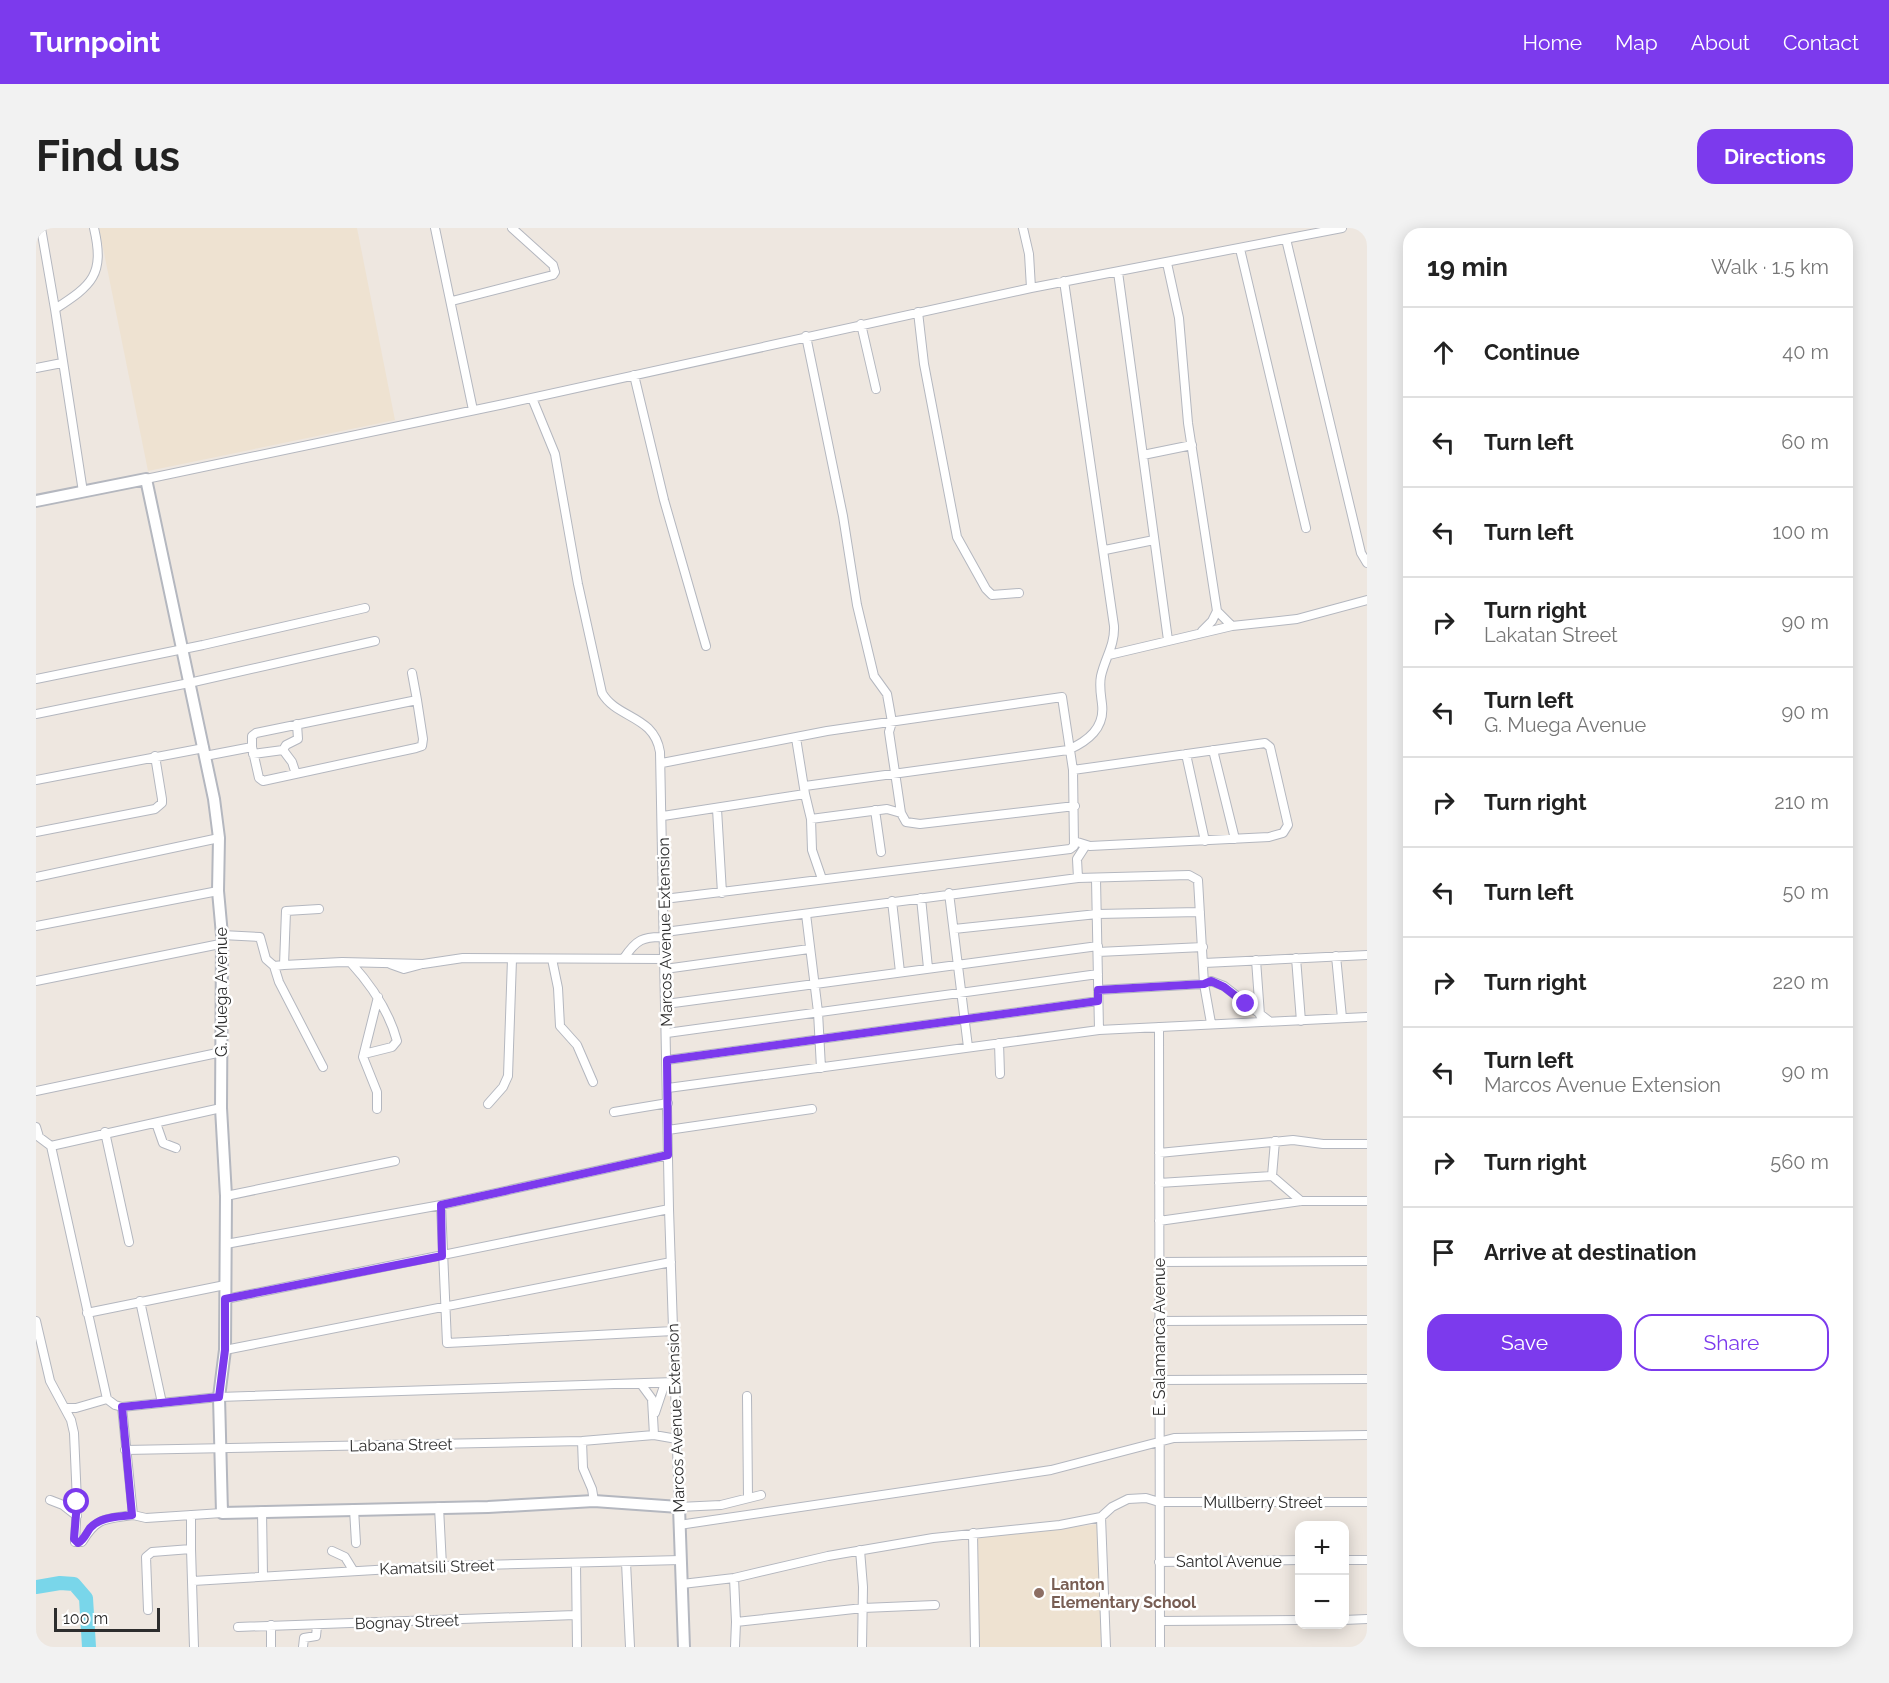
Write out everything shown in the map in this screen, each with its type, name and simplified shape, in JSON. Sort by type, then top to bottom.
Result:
[{"type":"street","points":[[41,228],[83,492]]},
{"type":"street","points":[[55,309],[87,287],[95,274],[98,255],[94,228]]},
{"type":"street","points":[[435,228],[473,410]]},
{"type":"street","points":[[452,301],[553,275],[555,272],[553,265],[512,228]]},
{"type":"street","points":[[1023,228],[1029,254],[1031,288]]},
{"type":"street","points":[[36,501],[532,398],[1064,281],[1342,228]]},
{"type":"street","points":[[1286,239],[1360,553],[1367,563]]},
{"type":"street","points":[[1240,249],[1306,528]]},
{"type":"street","points":[[1167,263],[1179,318],[1192,446],[1217,611],[1212,621],[1199,633]]},
{"type":"street","points":[[1118,272],[1168,640]]},
{"type":"street","points":[[663,816],[717,810],[805,790],[896,775],[1068,750],[1086,741],[1100,722],[1103,707],[1100,679],[1109,655],[1114,626],[1105,550],[1064,281]]},
{"type":"street","points":[[918,312],[924,364],[960,546],[992,595],[1019,593]]},
{"type":"street","points":[[861,324],[876,389]]},
{"type":"street","points":[[806,336],[843,516],[857,605],[873,676],[887,694],[892,722],[889,732],[901,813],[906,822],[914,825],[1075,806]]},
{"type":"street","points":[[36,368],[62,363]]},
{"type":"street","points":[[634,375],[664,500],[706,646]]},
{"type":"street","name":"Marcos Avenue Extension","points":[[532,398],[555,454],[578,584],[602,693],[609,702],[649,728],[659,744],[662,763],[669,1209],[684,1647]]},
{"type":"street","points":[[1143,455],[1192,446]]},
{"type":"street","name":"G. Muega Avenue","points":[[146,479],[205,752],[219,838],[221,1108],[226,1196],[225,1350],[219,1397],[222,1513]]},
{"type":"street","points":[[1105,550],[1154,540]]},
{"type":"street","points":[[1109,655],[1232,626],[1297,619],[1367,600]]},
{"type":"street","points":[[36,679],[182,647],[203,645],[365,608]]},
{"type":"street","points":[[1217,611],[1232,626]]},
{"type":"street","points":[[36,714],[189,683],[375,641]]},
{"type":"street","points":[[412,673],[417,700],[423,739],[422,746],[260,780],[252,751],[254,734],[417,700]]},
{"type":"street","points":[[662,763],[892,722],[1062,697],[1075,806],[1074,841],[1070,849],[664,899]]},
{"type":"street","points":[[283,750],[286,745],[298,739],[297,724]]},
{"type":"street","points":[[881,724],[889,732]]},
{"type":"street","points":[[796,738],[811,819],[812,850],[822,879]]},
{"type":"street","points":[[1072,770],[1261,742],[1268,744],[1282,790],[1288,825],[1283,834],[1235,839],[1086,845],[1074,841]]},
{"type":"street","points":[[283,750],[292,762],[296,774]]},
{"type":"street","points":[[36,780],[155,756],[283,750]]},
{"type":"street","points":[[1213,750],[1235,839]]},
{"type":"street","points":[[1186,754],[1205,841]]},
{"type":"street","points":[[36,832],[156,809],[162,804],[162,799],[155,756]]},
{"type":"street","points":[[887,809],[899,799]]},
{"type":"street","points":[[811,819],[887,809],[901,813]]},
{"type":"street","points":[[717,810],[722,893]]},
{"type":"street","points":[[875,810],[880,852]]},
{"type":"street","points":[[36,877],[219,838]]},
{"type":"street","points":[[1078,878],[1077,859],[1086,845]]},
{"type":"street","points":[[624,958],[636,941],[642,937],[949,893],[1078,878],[1191,875],[1198,880],[1204,984],[1211,1023]]},
{"type":"street","points":[[1096,879],[1099,1030]]},
{"type":"street","points":[[36,926],[218,891]]},
{"type":"street","points":[[949,893],[968,1047]]},
{"type":"street","points":[[921,898],[928,968]]},
{"type":"street","points":[[892,901],[900,972]]},
{"type":"street","points":[[284,965],[286,911],[319,909]]},
{"type":"street","points":[[954,929],[1097,914],[1200,912]]},
{"type":"street","points":[[806,914],[808,949],[818,1012],[821,1068]]},
{"type":"street","points":[[36,981],[221,939],[260,937],[266,959],[274,966],[279,982],[323,1067]]},
{"type":"street","points":[[666,1004],[928,968],[1098,949],[1203,947]]},
{"type":"street","points":[[665,969],[808,949]]},
{"type":"street","points":[[1204,963],[1367,955]]},
{"type":"street","points":[[1336,956],[1342,1018]]},
{"type":"street","points":[[274,966],[351,963],[423,964],[462,957],[665,959]]},
{"type":"street","points":[[1296,958],[1301,1021]]},
{"type":"street","points":[[488,1104],[503,1087],[508,1076],[512,959]]},
{"type":"street","points":[[552,959],[558,981],[560,1026],[577,1045],[593,1082]]},
{"type":"street","points":[[1256,960],[1260,1015]]},
{"type":"street","points":[[351,963],[378,997],[392,1026],[396,1045],[364,1054]]},
{"type":"street","points":[[667,1033],[1098,974]]},
{"type":"street","points":[[1098,990],[1204,984],[1211,981],[1224,987],[1269,1021]]},
{"type":"street","points":[[376,1109],[377,1092],[363,1061],[378,997]]},
{"type":"street","points":[[667,1060],[1098,1001]]},
{"type":"street","points":[[668,1088],[1099,1030],[1367,1017]]},
{"type":"street","name":"E. Salamanca Avenue","points":[[1158,1027],[1160,1647]]},
{"type":"street","points":[[999,1043],[1000,1074]]},
{"type":"street","points":[[36,1091],[222,1052]]},
{"type":"street","points":[[614,1112],[668,1104]]},
{"type":"street","points":[[44,1145],[221,1108]]},
{"type":"street","points":[[668,1130],[812,1109]]},
{"type":"street","points":[[156,1123],[163,1143],[176,1148]]},
{"type":"street","points":[[36,1127],[44,1145],[107,1399],[115,1406],[219,1397],[675,1382]]},
{"type":"street","points":[[105,1132],[129,1242]]},
{"type":"street","points":[[1272,1176],[1275,1141]]},
{"type":"street","points":[[1159,1153],[1275,1141],[1367,1144]]},
{"type":"street","points":[[226,1244],[441,1205],[668,1155]]},
{"type":"street","points":[[226,1196],[395,1161]]},
{"type":"street","points":[[1159,1183],[1272,1176],[1301,1201]]},
{"type":"street","points":[[1159,1221],[1301,1201],[1367,1201]]},
{"type":"street","points":[[441,1205],[447,1343],[673,1331]]},
{"type":"street","points":[[225,1299],[442,1256],[584,1224],[669,1209]]},
{"type":"street","points":[[1159,1262],[1367,1261]]},
{"type":"street","points":[[225,1350],[671,1262]]},
{"type":"street","points":[[87,1313],[225,1286]]},
{"type":"street","points":[[140,1301],[162,1403]]},
{"type":"street","points":[[1158,1321],[1367,1320]]},
{"type":"street","points":[[36,1321],[50,1381],[72,1425],[76,1446],[77,1516],[74,1539],[78,1543],[82,1542],[95,1523],[106,1518],[132,1515],[146,1518],[262,1511],[439,1508],[594,1501],[678,1507],[721,1505],[761,1495]]},
{"type":"street","points":[[1159,1380],[1367,1379]]},
{"type":"street","points":[[654,1414],[665,1383]]},
{"type":"street","points":[[641,1384],[651,1394],[654,1435]]},
{"type":"street","points":[[747,1396],[748,1498]]},
{"type":"street","points":[[65,1408],[76,1408],[107,1399]]},
{"type":"street","points":[[122,1407],[132,1515]]},
{"type":"street","name":"Labana Street","points":[[125,1450],[582,1441],[654,1435],[677,1438]]},
{"type":"street","points":[[679,1525],[1051,1470],[1185,1437],[1367,1435]]},
{"type":"street","points":[[582,1441],[583,1468],[592,1489],[594,1501]]},
{"type":"street","name":"Mullberry Street","points":[[1101,1517],[1112,1507],[1128,1499],[1146,1498],[1159,1502],[1367,1502]]},
{"type":"street","points":[[50,1500],[66,1507],[77,1516]]},
{"type":"street","points":[[439,1508],[442,1566]]},
{"type":"street","points":[[354,1509],[356,1543]]},
{"type":"street","points":[[262,1511],[263,1576]]},
{"type":"street","points":[[191,1515],[194,1646]]},
{"type":"street","points":[[682,1584],[734,1578],[860,1550],[973,1533],[1060,1525],[1101,1517],[1106,1647]]},
{"type":"street","points":[[973,1533],[975,1647]]},
{"type":"street","points":[[148,1610],[147,1554],[192,1549]]},
{"type":"street","points":[[860,1550],[862,1647]]},
{"type":"street","points":[[332,1551],[345,1557],[353,1570]]},
{"type":"street","name":"Kamatsili Street","points":[[193,1581],[442,1566],[681,1560]]},
{"type":"street","name":"Santol Avenue","points":[[1159,1562],[1295,1560]]},
{"type":"street","points":[[1349,1560],[1367,1560]]},
{"type":"street","points":[[626,1562],[630,1647]]},
{"type":"street","points":[[576,1564],[577,1647]]},
{"type":"street","points":[[734,1578],[735,1647]]},
{"type":"street","points":[[736,1622],[862,1608],[935,1605]]},
{"type":"street","name":"Bognay Street","points":[[238,1627],[575,1615]]},
{"type":"street","points":[[1349,1620],[1367,1619]]},
{"type":"street","points":[[1160,1621],[1295,1620]]},
{"type":"street","points":[[271,1625],[271,1647]]},
{"type":"street","points":[[303,1647],[304,1638],[316,1636],[316,1626]]},
{"type":"shaded area","points":[[99,228],[357,228],[395,420],[148,471]]},
{"type":"shaded area","name":"Lanton Elementary School","points":[[1100,1524],[1102,1647],[978,1647],[975,1538]]},
{"type":"waterway","points":[[36,1587],[60,1583],[74,1584],[86,1598],[89,1647]]},
{"type":"place","name":"Lanton Elementary School","points":[[1039,1593]]},
{"type":"route","points":[[77,1502],[74,1539],[78,1543],[82,1542],[95,1523],[106,1518],[132,1515],[122,1407],[219,1397],[225,1350],[225,1299],[442,1256],[441,1205],[668,1155],[667,1060],[1098,1001],[1098,990],[1204,984],[1214,981],[1246,1004]]}]
